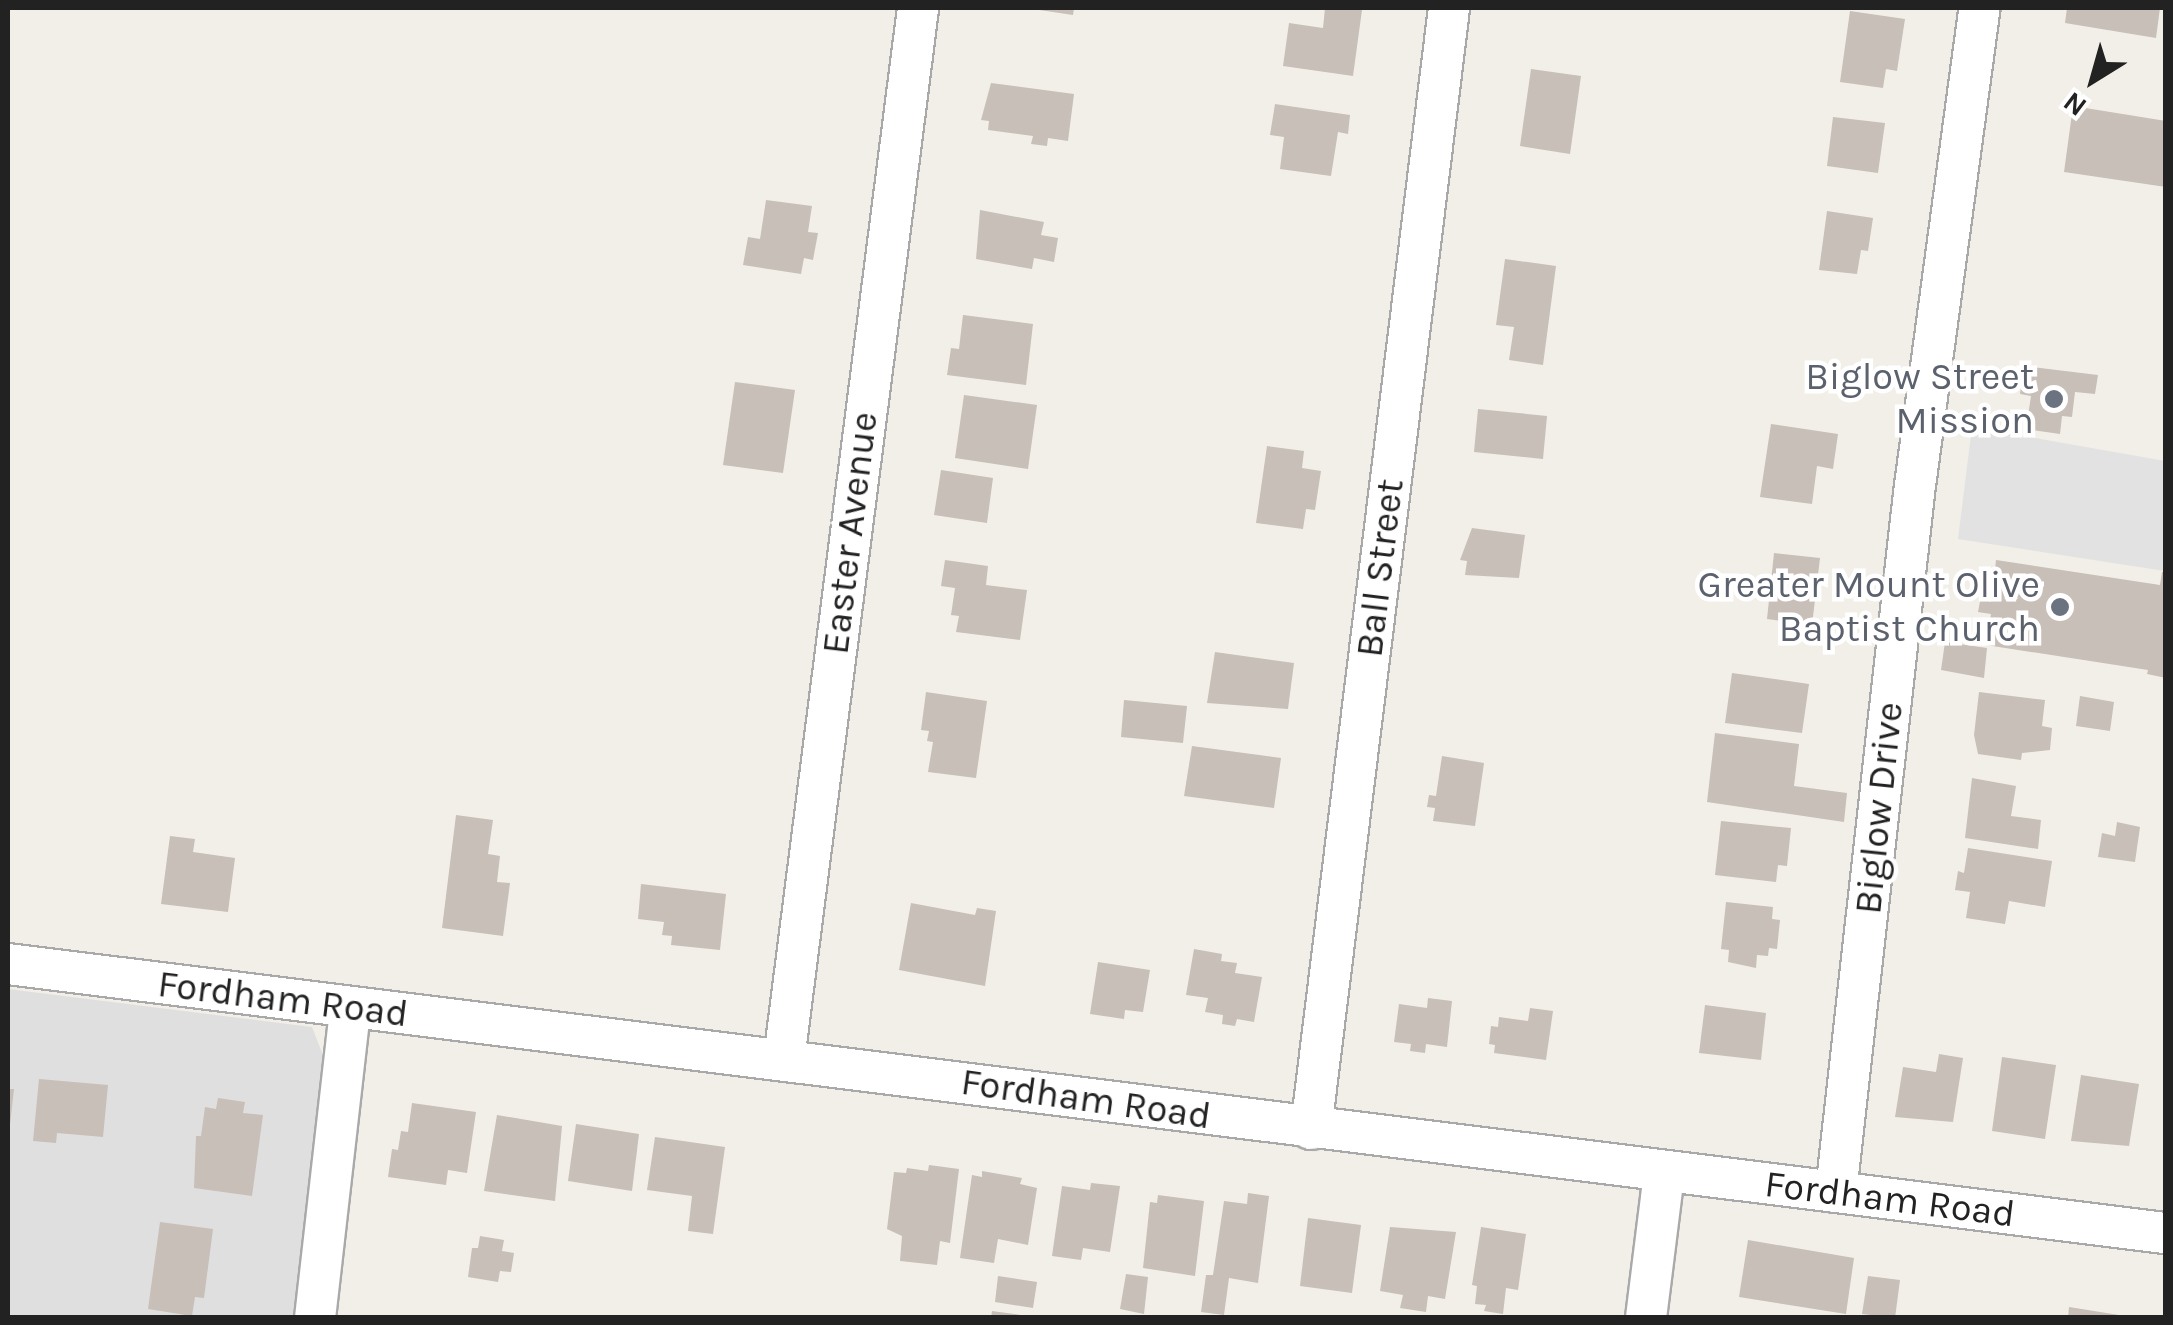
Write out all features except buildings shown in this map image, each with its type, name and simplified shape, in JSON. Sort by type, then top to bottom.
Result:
[{"type":"street","name":"Easter Avenue","points":[[784,1059],[918,8]]},
{"type":"street","name":"Ball Street","points":[[1311,1129],[1449,8]]},
{"type":"street","name":"Biglow Drive","points":[[1836,1192],[1914,493],[1980,8]]},
{"type":"street","name":"Fordham Road","points":[[8,964],[784,1059],[1664,1174],[2166,1233]]},
{"type":"street","points":[[315,1318],[350,1008]]},
{"type":"street","points":[[1646,1318],[1664,1174]]},
{"type":"shaded area","points":[[1972,427],[2165,461],[2165,571],[1958,539]]},
{"type":"shaded area","points":[[8,989],[312,1027],[330,1073],[299,1317],[8,1318]]},
{"type":"place","name":"Biglow Street Mission","points":[[2054,399]]},
{"type":"place","name":"Greater Mount Olive Baptist Church","points":[[2060,607]]}]
